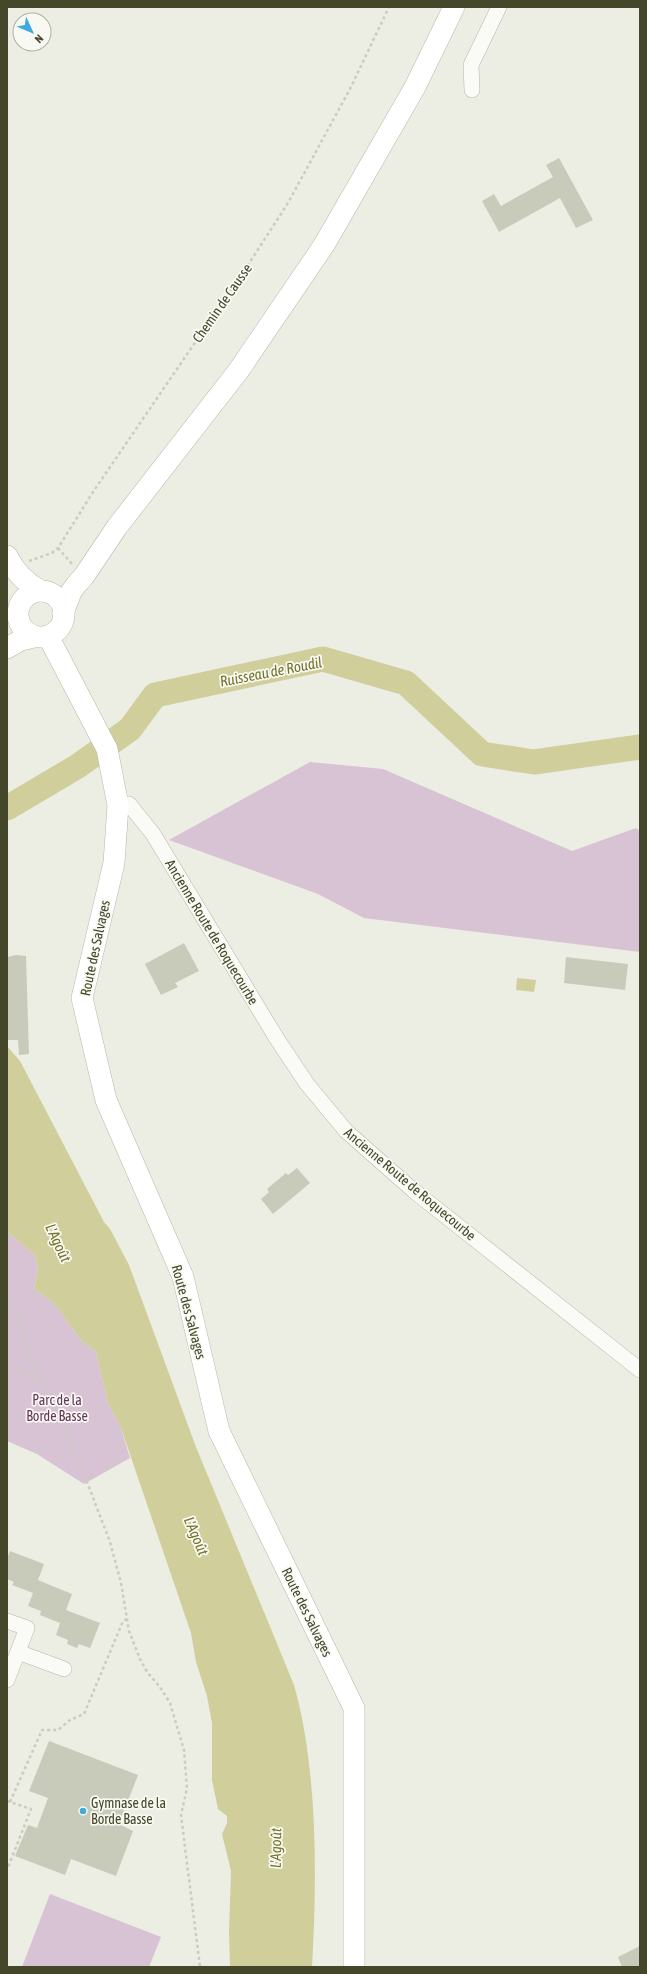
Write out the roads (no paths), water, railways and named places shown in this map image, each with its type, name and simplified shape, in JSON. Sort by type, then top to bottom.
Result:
[{"type":"main road","points":[[7,648],[21,640],[41,636],[60,627],[71,592],[117,527],[239,370],[324,246],[415,87],[454,7]]},
{"type":"main road","points":[[14,617],[26,596],[43,592],[61,581],[117,527]]},
{"type":"main road","points":[[7,556],[14,570],[21,578],[43,592],[56,597],[60,602],[64,613]]},
{"type":"main road","points":[[7,582],[14,617],[22,628],[41,636]]},
{"type":"main road","name":"Route des Salvages","points":[[41,636],[105,747],[118,805],[114,862],[82,998],[106,1100],[183,1277],[219,1431],[354,1708],[354,1967]]},
{"type":"street","points":[[472,90],[471,65],[499,7]]},
{"type":"street","name":"Ancienne Route de Roquecourbe","points":[[118,805],[128,804],[153,834],[277,1039],[307,1084],[346,1130],[414,1191],[640,1370]]},
{"type":"street","points":[[7,1620],[27,1628],[7,1680]]},
{"type":"street","points":[[18,1652],[64,1669]]},
{"type":"water","points":[[517,978],[536,980],[534,992],[516,990]]},
{"type":"water","name":"L'Agoût","points":[[7,1046],[20,1061],[104,1222],[110,1229],[129,1265],[196,1447],[294,1685],[308,1752],[312,1788],[315,1897],[312,1967],[230,1967],[229,1932],[231,1871],[222,1834],[227,1823],[227,1816],[218,1809],[212,1780],[212,1723],[207,1696],[196,1662],[191,1633],[120,1425],[108,1403],[96,1352],[81,1340],[53,1302],[34,1289],[38,1268],[35,1255],[7,1232]]},
{"type":"waterway","name":"Ruisseau de Roudil","points":[[7,808],[78,766],[130,729],[155,695],[323,659],[406,683],[482,754],[534,762],[640,747]]},
{"type":"place","name":"Gymnase de la Borde Basse","points":[[83,1811]]},
{"type":"park label","name":"Parc de la Borde Basse","points":[[57,1408]]}]
